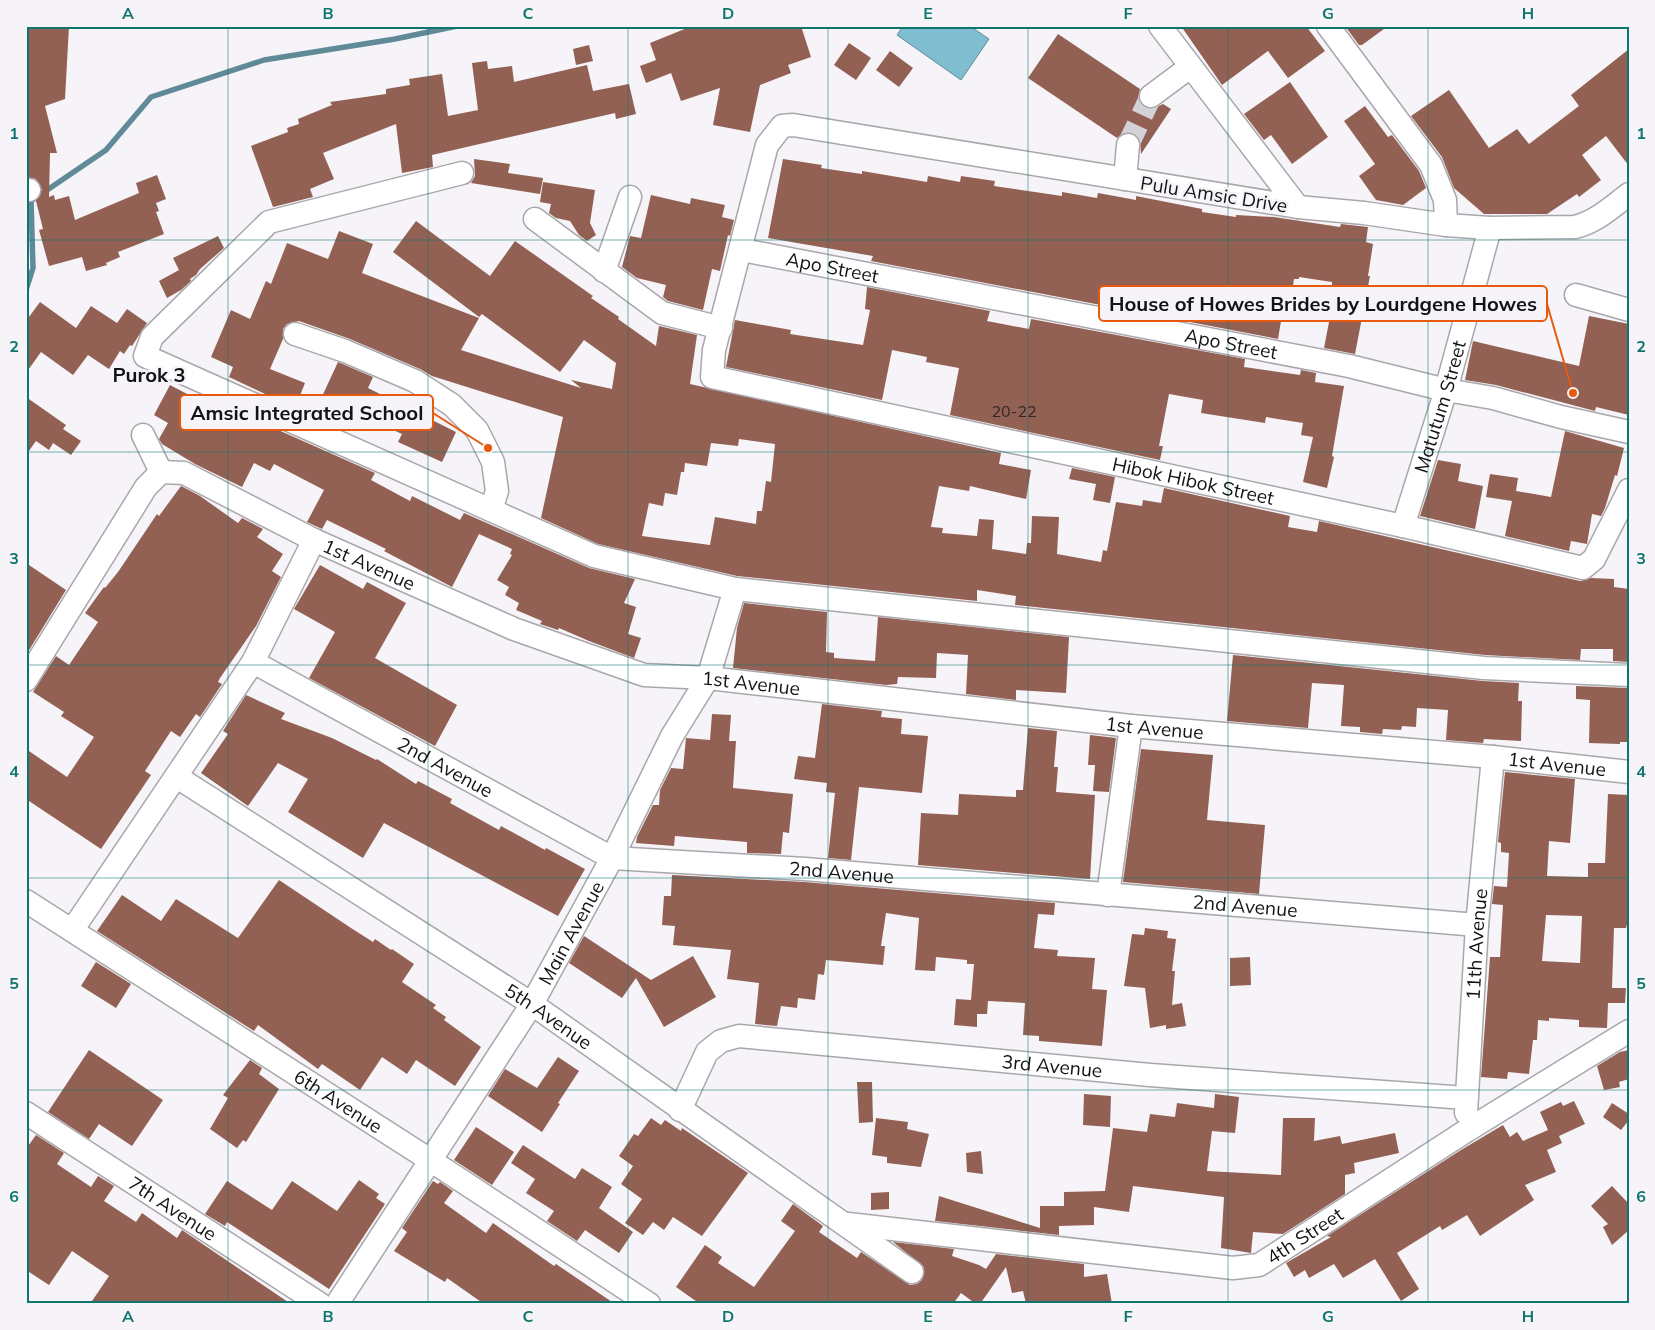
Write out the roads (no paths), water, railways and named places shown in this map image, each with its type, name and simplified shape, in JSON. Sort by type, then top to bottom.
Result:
[{"type":"street","points":[[1160,26],[1298,207]]},
{"type":"street","points":[[1328,26],[1432,165],[1445,200],[1446,225]]},
{"type":"street","points":[[1151,96],[1190,67]]},
{"type":"street","name":"Pulu Amsic Drive","points":[[742,250],[767,145],[782,126],[793,125],[1298,207],[1364,213],[1446,225],[1490,228],[1581,226],[1598,217],[1629,194]]},
{"type":"street","points":[[1125,179],[1128,145]]},
{"type":"street","points":[[462,173],[269,222],[152,337],[145,356],[594,556],[735,589],[1484,668],[1629,675]]},
{"type":"street","points":[[604,271],[630,197]]},
{"type":"street","points":[[535,218],[662,313],[721,328],[742,250]]},
{"type":"street","name":"Matutum Street","points":[[1403,526],[1446,390],[1490,228]]},
{"type":"street","name":"Apo Street","points":[[742,250],[1349,366],[1446,390],[1493,398],[1561,417],[1629,432]]},
{"type":"street","points":[[1576,295],[1629,310]]},
{"type":"street","name":"Hibok Hibok Street","points":[[721,328],[714,350],[712,377],[1403,526],[1583,568],[1594,559],[1629,490]]},
{"type":"street","points":[[295,334],[345,351],[415,381],[452,405],[477,430],[493,462],[497,491],[491,510]]},
{"type":"street","points":[[26,680],[146,487],[161,472],[143,435]]},
{"type":"street","name":"1st Avenue","points":[[161,472],[184,473],[314,540],[514,629],[644,675],[708,678],[1131,726],[1493,757],[1629,772]]},
{"type":"street","points":[[74,929],[253,662],[314,540]]},
{"type":"street","name":"Main Avenue","points":[[337,1304],[532,1004],[612,858],[672,736],[708,678],[735,589]]},
{"type":"street","name":"2nd Avenue","points":[[253,662],[612,858],[805,869],[1477,925]]},
{"type":"street","points":[[1108,895],[1131,726]]},
{"type":"street","name":"11th Avenue","points":[[1466,1131],[1466,1098],[1477,925],[1493,757]]},
{"type":"street","name":"5th Avenue","points":[[177,777],[532,1004],[912,1272]]},
{"type":"street","name":"6th Avenue","points":[[26,901],[74,929],[649,1304]]},
{"type":"street","name":"4th Street","points":[[845,1223],[1233,1268],[1259,1265],[1466,1131],[1627,1032]]},
{"type":"street","name":"3rd Avenue","points":[[680,1110],[706,1052],[721,1041],[739,1036],[1150,1075],[1466,1098]]},
{"type":"street","name":"7th Avenue","points":[[26,1113],[320,1304]]},
{"type":"water","points":[[903,26],[970,26],[989,39],[961,80],[897,35]]},
{"type":"waterway","points":[[26,290],[33,268],[31,201],[106,150],[151,97],[264,60],[395,39],[457,26]]},
{"type":"tunnel","points":[[1128,145],[1151,96]]},
{"type":"place","name":"House of Howes Brides by Lourdgene Howes","points":[[1573,393]]},
{"type":"place","name":"Amsic Integrated School","points":[[488,448]]},
{"type":"district","name":"Purok 3","points":[[149,375]]}]
